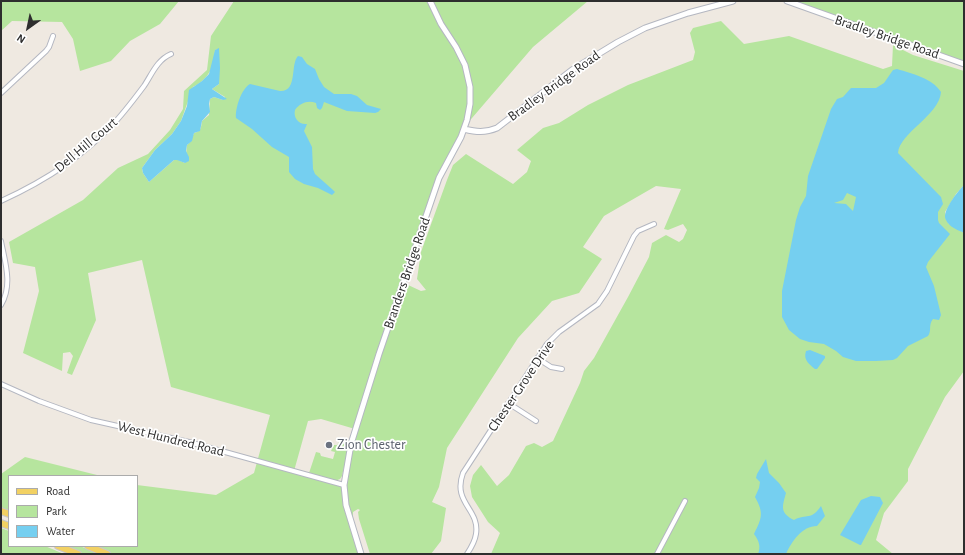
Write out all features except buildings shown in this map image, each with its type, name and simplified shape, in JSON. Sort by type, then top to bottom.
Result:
[{"type":"main road","points":[[60,547],[78,554]]},
{"type":"main road","points":[[90,547],[107,554]]},
{"type":"street","name":"Branders Bridge Road","points":[[361,554],[346,505],[344,485],[351,444],[379,354],[439,178],[461,137],[467,120],[470,104],[470,87],[467,70],[430,1]]},
{"type":"street","name":"Bradley Bridge Road","points":[[464,129],[482,132],[497,128],[577,66],[645,28],[709,6],[733,1]]},
{"type":"street","name":"Bradley Bridge Road","points":[[787,1],[964,64]]},
{"type":"street","points":[[1,92],[46,51],[53,36]]},
{"type":"street","name":"Dell Hill Court","points":[[1,201],[56,171],[88,147],[114,123],[138,94],[158,63],[171,54]]},
{"type":"street","name":"Chester Grove Drive","points":[[467,554],[475,540],[476,527],[473,515],[466,505],[461,493],[462,478],[546,344],[553,337],[598,304],[607,291],[634,236],[643,228],[654,224]]},
{"type":"street","points":[[1,241],[8,279],[6,294],[1,305]]},
{"type":"street","points":[[537,358],[551,367],[562,369]]},
{"type":"street","name":"West Hundred Road","points":[[1,384],[91,420],[190,442],[344,485]]},
{"type":"street","points":[[508,403],[536,421]]},
{"type":"street","points":[[657,554],[685,501]]},
{"type":"green space","points":[[1,1],[179,1],[160,24],[130,41],[111,61],[80,71],[73,39],[62,22],[12,21],[1,31]]},
{"type":"green space","points":[[234,1],[588,1],[533,47],[466,125],[443,170],[355,429],[321,419],[308,421],[294,471],[343,485],[361,554],[109,554],[93,547],[138,547],[138,485],[216,495],[254,473],[270,415],[171,387],[142,260],[88,273],[96,320],[72,375],[67,373],[73,356],[70,352],[63,353],[62,371],[23,353],[39,291],[35,267],[13,263],[9,242],[83,200],[118,168],[148,154],[170,130],[183,109],[184,91],[207,70],[211,36]],"holes":[[[219,49],[219,84],[212,89],[225,97],[223,100],[214,97],[210,99],[209,115],[202,121],[200,129],[194,133],[187,145],[185,163],[176,159],[174,160],[149,182],[143,173],[142,168],[155,150],[172,134],[181,121],[193,87],[203,81],[210,72],[214,62],[215,50]]]},
{"type":"green space","points":[[791,1],[964,1],[964,63]]},
{"type":"green space","points":[[721,21],[744,44],[789,36],[883,69],[892,66],[893,45],[913,55],[964,71],[964,185],[956,194],[945,212],[948,223],[964,233],[964,371],[945,397],[908,469],[908,481],[884,513],[876,540],[893,554],[491,554],[500,533],[488,522],[472,497],[470,486],[473,475],[481,465],[497,486],[509,475],[526,446],[534,443],[542,447],[553,441],[580,383],[584,371],[594,358],[649,257],[652,243],[666,235],[679,242],[683,239],[687,230],[683,224],[668,230],[664,229],[681,189],[656,186],[604,216],[583,247],[602,259],[579,293],[552,301],[518,338],[447,448],[439,487],[432,502],[446,508],[441,541],[431,554],[370,554],[359,519],[358,512],[360,510],[358,509],[353,512],[353,519],[349,508],[346,482],[353,444],[366,400],[406,284],[421,291],[426,290],[417,279],[421,252],[453,165],[466,154],[513,184],[527,172],[531,161],[517,150],[543,128],[559,123],[588,105],[628,85],[693,60],[695,52],[690,33],[693,28]]},
{"type":"green space","points":[[348,440],[350,441],[340,479],[335,481],[309,473],[316,452],[320,453],[321,456],[333,459],[335,452],[331,451],[334,445],[337,445],[339,442],[346,444]]},
{"type":"green space","points":[[25,457],[97,475],[8,475],[8,513],[1,510],[1,474]]},
{"type":"green space","points":[[1,528],[8,531],[8,547],[47,547],[64,554],[1,554]]},
{"type":"green space","points":[[64,547],[82,547],[99,554],[81,554]]},
{"type":"water","points":[[219,48],[219,84],[212,89],[227,99],[223,100],[214,97],[210,99],[210,112],[202,121],[200,131],[194,133],[192,141],[187,145],[186,151],[189,161],[185,163],[174,160],[149,182],[143,173],[142,168],[155,150],[172,134],[181,121],[187,106],[189,90],[209,74],[215,50]]},
{"type":"water","points":[[298,56],[302,57],[307,64],[315,69],[324,87],[334,94],[351,94],[357,96],[367,105],[381,109],[375,113],[347,111],[324,102],[320,110],[317,108],[316,103],[307,102],[295,110],[297,120],[301,123],[307,124],[304,131],[312,147],[313,169],[315,174],[335,192],[332,195],[295,179],[289,172],[289,157],[272,147],[252,129],[236,118],[236,110],[239,100],[244,90],[250,84],[280,91],[286,90],[289,87],[293,77],[294,65]]},
{"type":"water","points":[[897,69],[922,77],[933,83],[941,92],[939,101],[934,109],[905,138],[900,145],[898,153],[941,197],[943,204],[938,212],[938,220],[950,234],[928,262],[926,267],[934,286],[941,315],[939,320],[933,319],[928,336],[908,346],[897,358],[893,360],[856,361],[843,357],[824,344],[800,339],[789,330],[782,317],[782,291],[796,220],[800,207],[806,196],[808,176],[831,109],[837,99],[843,97],[851,88],[876,88],[884,83],[893,70]],"holes":[[[847,193],[856,197],[853,211],[846,204],[834,203],[843,200]]]},
{"type":"water","points":[[964,185],[964,233],[949,225],[945,216],[951,202]]},
{"type":"water","points":[[810,350],[825,356],[817,369],[807,362],[805,357],[806,351]]},
{"type":"water","points":[[766,459],[769,473],[786,493],[783,509],[786,515],[794,520],[814,514],[821,506],[825,516],[817,526],[802,531],[791,544],[786,554],[758,554],[759,544],[754,534],[759,524],[761,512],[755,497],[760,482],[756,478]]},
{"type":"water","points":[[871,496],[880,497],[883,503],[860,545],[840,535],[861,500]]},
{"type":"place","name":"Zion Chester","points":[[329,445]]}]
